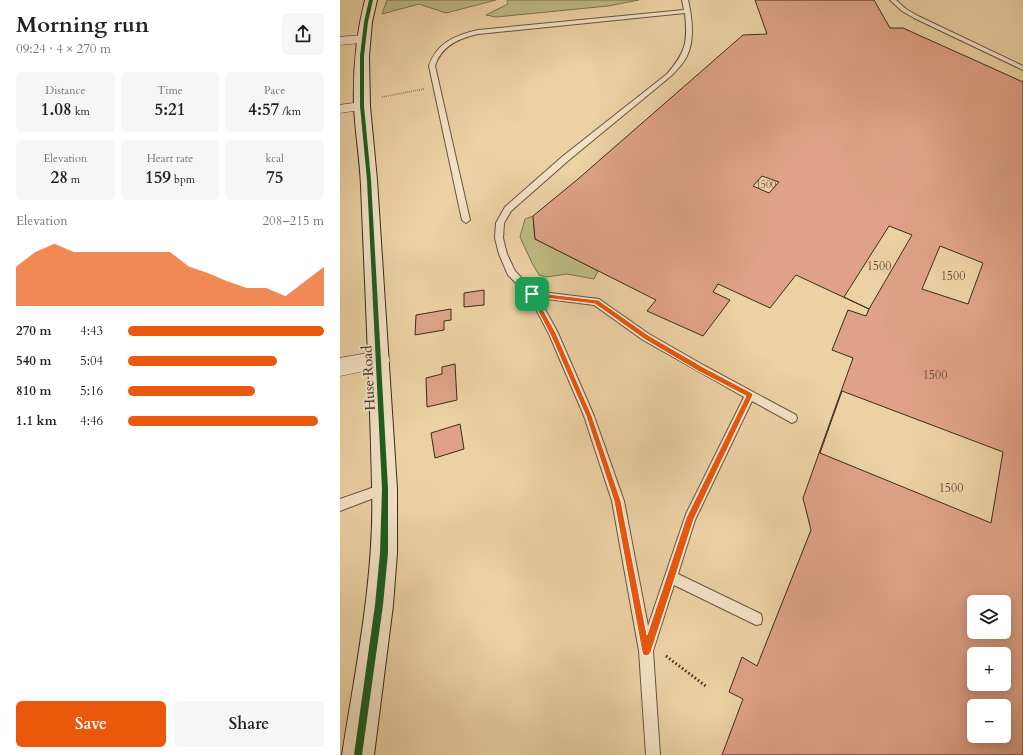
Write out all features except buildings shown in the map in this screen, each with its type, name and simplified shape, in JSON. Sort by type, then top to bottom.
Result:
[{"type":"street","name":"Huse Road","points":[[358,755],[379,605],[384,553],[385,488],[380,360],[369,180],[369,102],[364,39],[371,0]]},
{"type":"street","points":[[340,41],[364,39]]},
{"type":"street","points":[[340,109],[369,102]]},
{"type":"street","points":[[340,367],[380,360]]},
{"type":"lane","points":[[653,755],[648,648],[618,501],[589,416],[553,333],[532,294],[511,273],[503,254],[499,238],[500,223],[508,209],[669,75],[685,55],[688,31],[688,11],[685,0]]},
{"type":"lane","points":[[893,0],[904,10],[1023,68]]},
{"type":"lane","points":[[466,220],[432,66],[434,59],[443,48],[460,37],[478,32],[688,11]]},
{"type":"lane","points":[[532,294],[596,302],[646,337],[701,369],[792,418]]},
{"type":"lane","points":[[648,648],[690,518],[750,395]]},
{"type":"lane","points":[[340,505],[385,488]]},
{"type":"lane","points":[[671,577],[756,619]]},
{"type":"path","points":[[369,102],[406,93]]},
{"type":"path","points":[[648,648],[707,686]]},
{"type":"shaded area","points":[[387,0],[496,0],[446,13],[419,4],[382,14]]},
{"type":"shaded area","points":[[507,0],[639,0],[608,6],[496,17],[486,15],[508,4]]},
{"type":"shaded area","points":[[533,216],[535,239],[598,271],[594,279],[567,274],[546,277],[539,275],[520,237],[525,219]]},
{"type":"cycle path","points":[[358,755],[379,605],[384,553],[385,489],[369,180],[362,106],[362,56],[366,22],[371,0]]},
{"type":"route","points":[[532,294],[596,302],[646,337],[750,395],[690,518],[646,652],[630,575],[618,501],[589,416],[553,333],[532,294]]}]
